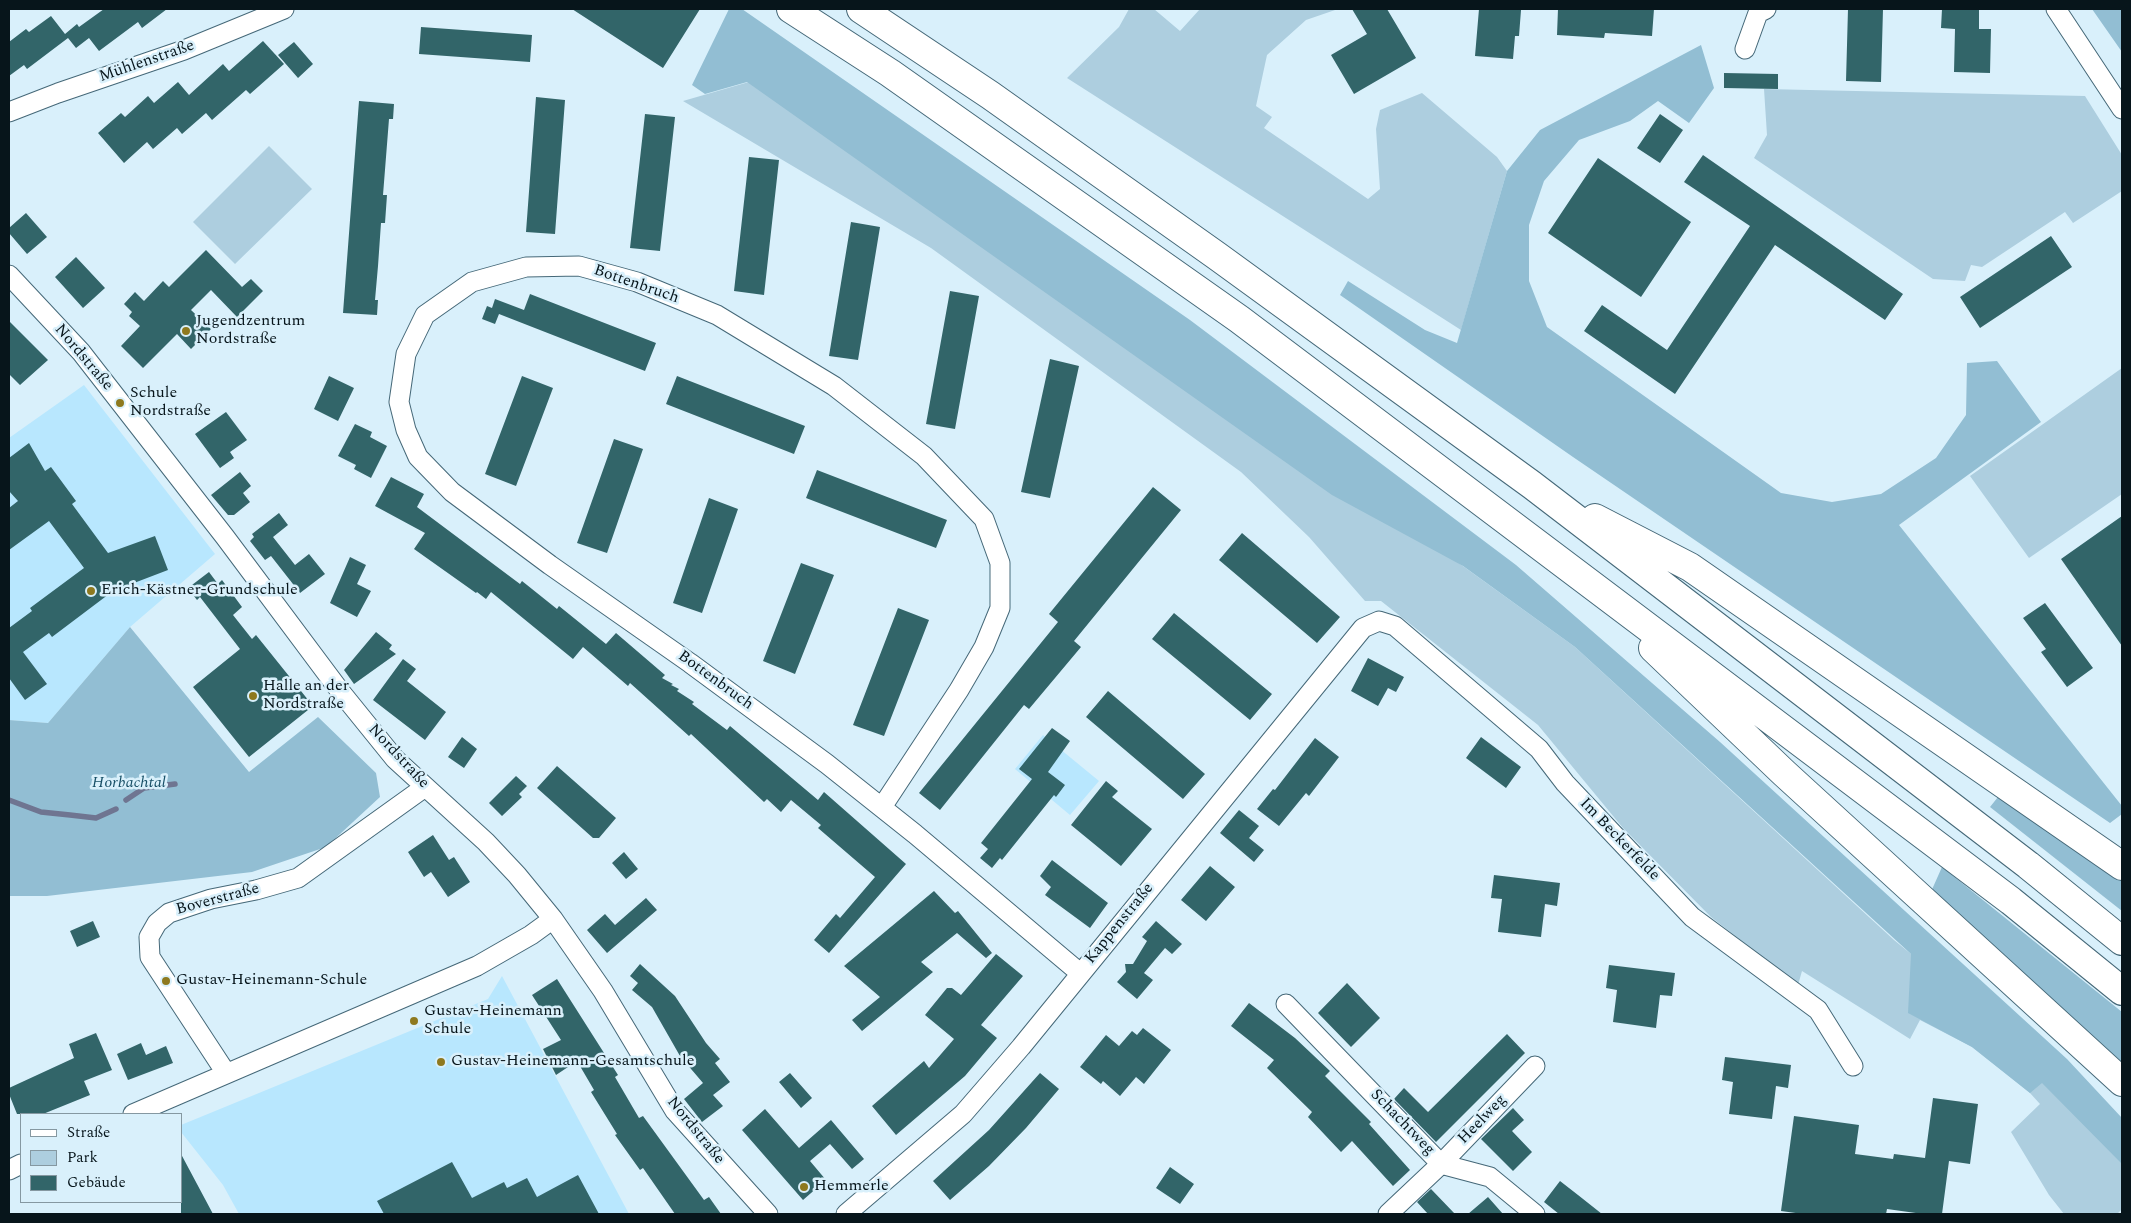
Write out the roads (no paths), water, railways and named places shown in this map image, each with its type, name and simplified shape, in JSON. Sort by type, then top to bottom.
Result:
[{"type":"highway","points":[[790,9],[890,73],[1239,319],[2011,901],[2122,991]]},
{"type":"highway","points":[[861,9],[990,95],[1218,256],[1532,485],[2028,865],[2122,941]]},
{"type":"highway","points":[[1532,485],[1690,567],[2122,866]]},
{"type":"highway","points":[[1571,568],[1784,774],[2122,1082]]},
{"type":"street","name":"Mühlenstraße","points":[[9,112],[58,93],[184,50],[284,9]]},
{"type":"street","points":[[1745,49],[1758,13],[1766,9]]},
{"type":"street","points":[[2056,9],[2122,109]]},
{"type":"street","name":"Bottenbruch","points":[[882,807],[964,681],[984,647],[1000,608],[1000,563],[984,519],[924,456],[834,386],[717,315],[637,282],[578,266],[526,268],[472,282],[425,315],[405,359],[399,402],[406,430],[418,457],[452,492],[550,565],[690,663],[828,764],[1080,973]]},
{"type":"street","name":"Nordstraße","points":[[9,275],[81,352],[340,691],[396,759],[486,842],[517,875],[553,919],[603,991],[675,1111],[768,1214]]},
{"type":"street","name":"Kappenstraße","points":[[846,1214],[963,1114],[1021,1047],[1363,628],[1379,621]]},
{"type":"street","name":"Im Beckerfelde","points":[[1379,621],[1395,626],[1539,749],[1565,783],[1692,917],[1818,1010],[1853,1066]]},
{"type":"street","name":"Boverstraße","points":[[226,1073],[150,957],[149,937],[157,923],[169,913],[211,898],[256,890],[298,878],[425,787]]},
{"type":"street","points":[[135,1113],[395,1003],[477,966],[531,935],[553,919]]},
{"type":"street","name":"Schachtweg","points":[[1286,1004],[1441,1164],[1490,1177],[1535,1214]]},
{"type":"street","name":"Heelweg","points":[[1388,1214],[1441,1164],[1535,1066]]},
{"type":"waterway","points":[[126,800],[144,788],[175,784]]},
{"type":"waterway","points":[[9,800],[41,812],[96,818],[116,809]]},
{"type":"place","name":"Jugendzentrum Nordstraße","points":[[186,331]]},
{"type":"place","name":"Schule Nordstraße","points":[[120,403]]},
{"type":"place","name":"Erich-Kästner-Grundschule","points":[[91,591]]},
{"type":"place","name":"Halle an der Nordstraße","points":[[253,696]]},
{"type":"place","name":"Gustav-Heinemann-Schule","points":[[166,981]]},
{"type":"place","name":"Gustav-Heinemann Schule","points":[[414,1021]]},
{"type":"place","name":"Gustav-Heinemann-Gesamtschule","points":[[441,1062]]},
{"type":"place","name":"Hemmerle","points":[[804,1187]]},
{"type":"park label","name":"Horbachtal","points":[[129,784]]}]
